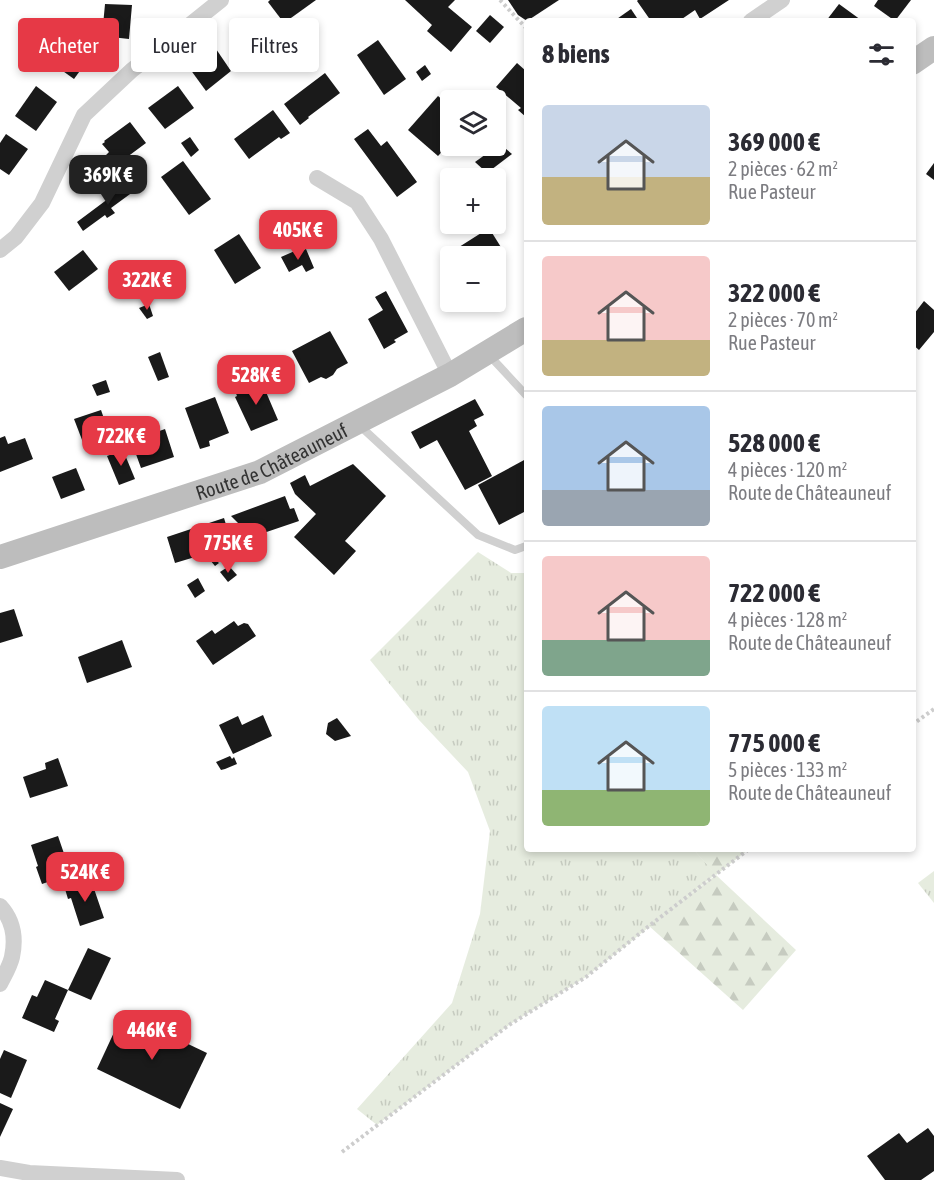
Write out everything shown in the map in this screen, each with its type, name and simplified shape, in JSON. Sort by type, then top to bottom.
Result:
[{"type":"main road","points":[[916,60],[934,48]]},
{"type":"main road","name":"Route de Châteauneuf","points":[[0,557],[260,472],[450,375],[524,330]]},
{"type":"street","points":[[0,250],[16,237],[42,203],[84,115],[132,70],[220,0]]},
{"type":"street","points":[[755,18],[782,0]]},
{"type":"street","points":[[317,178],[357,202],[381,239],[450,375]]},
{"type":"street","points":[[0,906],[11,922],[13,938],[12,958],[0,984]]},
{"type":"street","points":[[0,1168],[28,1173],[177,1180]]},
{"type":"lane","points":[[487,352],[524,393]]},
{"type":"lane","points":[[356,422],[478,535],[514,550],[524,547]]},
{"type":"path","points":[[500,0],[524,26]]},
{"type":"path","points":[[916,722],[934,709]]},
{"type":"path","points":[[342,1152],[509,1025],[586,977],[746,852]]},
{"type":"green space","points":[[478,552],[511,573],[524,573],[524,852],[696,852],[716,874],[586,977],[509,1025],[377,1125],[357,1109],[452,1003],[480,914],[490,831],[468,772],[419,720],[370,660]]},
{"type":"green space","points":[[696,852],[745,852],[716,875]]},
{"type":"green space","points":[[934,871],[934,903],[918,883]]},
{"type":"green space","points":[[716,875],[796,950],[743,1010],[649,926]]},
{"type":"building","points":[[270,0],[316,0],[291,18],[280,18],[268,2]]},
{"type":"building","points":[[405,0],[455,0],[448,7],[472,27],[451,52],[427,31],[432,25]]},
{"type":"building","points":[[508,0],[559,0],[532,18],[524,19],[518,15]]},
{"type":"building","points":[[729,0],[702,18],[695,10],[683,18],[649,18],[637,1]]},
{"type":"building","points":[[878,0],[911,0],[897,18],[891,18],[874,6]]},
{"type":"building","points":[[105,4],[132,5],[129,39],[119,38],[119,18],[104,18]]},
{"type":"building","points":[[839,4],[858,18],[828,18]]},
{"type":"building","points":[[631,9],[637,18],[618,18]]},
{"type":"building","points":[[490,15],[504,27],[490,43],[476,31]]},
{"type":"building","points":[[378,40],[406,79],[384,95],[357,55]]},
{"type":"building","points":[[217,50],[230,72],[206,91],[192,72],[217,72]]},
{"type":"building","points":[[517,63],[524,69],[524,115],[518,110],[521,108],[506,95],[506,90],[500,90],[496,87]]},
{"type":"building","points":[[425,65],[431,74],[422,81],[416,72]]},
{"type":"building","points":[[64,72],[79,72],[74,79]]},
{"type":"building","points":[[325,73],[340,93],[300,125],[284,104]]},
{"type":"building","points":[[36,86],[57,102],[36,131],[15,116]]},
{"type":"building","points":[[178,86],[194,108],[165,129],[148,108]]},
{"type":"building","points":[[438,96],[440,98],[440,154],[438,156],[408,130]]},
{"type":"building","points":[[273,110],[290,133],[281,139],[279,137],[249,159],[234,139]]},
{"type":"building","points":[[130,122],[146,143],[111,169],[103,158],[109,152],[102,144]]},
{"type":"building","points":[[368,129],[381,146],[387,141],[417,182],[397,197],[354,139]]},
{"type":"building","points":[[6,134],[28,149],[9,175],[0,169],[0,143]]},
{"type":"building","points":[[190,137],[199,150],[191,157],[181,143]]},
{"type":"building","points":[[506,149],[512,154],[494,168],[482,168],[475,162],[483,156],[506,156]]},
{"type":"building","points":[[183,161],[211,199],[189,215],[161,177]]},
{"type":"building","points":[[934,163],[934,180],[926,174]]},
{"type":"building","points":[[136,178],[141,186],[111,208],[115,213],[107,218],[105,215],[83,231],[77,222]]},
{"type":"building","points":[[239,234],[261,268],[235,284],[214,250]]},
{"type":"building","points":[[480,234],[493,234],[500,246],[461,246]]},
{"type":"building","points":[[306,249],[314,268],[306,272],[302,265],[289,272],[281,257]]},
{"type":"building","points":[[83,250],[98,269],[69,291],[54,272]]},
{"type":"building","points":[[386,291],[408,332],[384,349],[368,319],[383,310],[375,297]]},
{"type":"building","points":[[924,301],[934,310],[934,332],[919,350],[916,347],[916,311]]},
{"type":"building","points":[[149,304],[153,316],[147,319],[139,308]]},
{"type":"building","points":[[330,331],[348,363],[326,379],[321,377],[309,383],[292,351]]},
{"type":"building","points":[[160,352],[169,377],[158,381],[148,357]]},
{"type":"building","points":[[106,380],[110,392],[97,396],[92,385]]},
{"type":"building","points":[[259,381],[263,385],[278,420],[251,431],[235,397],[237,396],[235,391]]},
{"type":"building","points":[[215,397],[229,433],[209,441],[210,446],[200,449],[185,408]]},
{"type":"building","points":[[475,399],[484,415],[474,420],[477,426],[469,431],[492,476],[465,490],[437,440],[420,449],[411,432]]},
{"type":"building","points":[[101,410],[110,436],[84,445],[74,419]]},
{"type":"building","points":[[145,429],[148,435],[165,429],[174,457],[141,468],[129,435]]},
{"type":"building","points":[[5,436],[8,444],[25,438],[33,459],[0,472],[0,438]]},
{"type":"building","points":[[123,450],[135,479],[119,485],[107,456]]},
{"type":"building","points":[[524,460],[524,512],[499,525],[478,485]]},
{"type":"building","points":[[353,464],[386,496],[345,541],[356,551],[334,575],[294,537],[316,514],[295,494],[290,483],[305,475],[310,486]]},
{"type":"building","points":[[76,468],[85,490],[61,499],[52,477]]},
{"type":"building","points":[[285,496],[290,509],[294,508],[299,521],[252,537],[231,516]]},
{"type":"building","points":[[224,518],[232,544],[229,545],[232,552],[214,558],[219,563],[215,566],[205,554],[175,563],[167,537]]},
{"type":"building","points":[[229,566],[237,575],[228,582],[220,572]]},
{"type":"building","points":[[198,578],[205,591],[195,598],[187,585]]},
{"type":"building","points":[[14,609],[23,636],[0,643],[0,613]]},
{"type":"building","points":[[234,621],[238,626],[248,624],[256,636],[213,665],[196,641],[212,630],[215,634]]},
{"type":"building","points":[[122,640],[132,667],[87,683],[78,657]]},
{"type":"building","points":[[263,715],[272,736],[233,754],[219,725],[238,716],[242,725]]},
{"type":"building","points":[[337,718],[351,736],[335,741],[326,734],[328,723]]},
{"type":"building","points":[[230,756],[232,759],[234,757],[237,764],[221,770],[216,762]]},
{"type":"building","points":[[58,758],[68,786],[30,798],[23,777],[46,769],[45,763]]},
{"type":"building","points":[[58,836],[71,874],[42,884],[31,845]]},
{"type":"building","points":[[91,880],[104,918],[80,926],[71,898],[68,899],[65,889]]},
{"type":"building","points":[[88,948],[111,958],[91,1000],[68,990]]},
{"type":"building","points":[[45,980],[68,990],[55,1019],[59,1021],[54,1032],[22,1018],[32,995],[37,997]]},
{"type":"building","points":[[123,1013],[207,1053],[180,1109],[97,1069]]},
{"type":"building","points":[[4,1050],[27,1060],[11,1098],[0,1093],[0,1059]]},
{"type":"building","points":[[0,1103],[13,1109],[0,1137]]},
{"type":"building","points":[[928,1128],[934,1136],[934,1171],[921,1180],[885,1180],[867,1156],[899,1133],[907,1143]]}]
